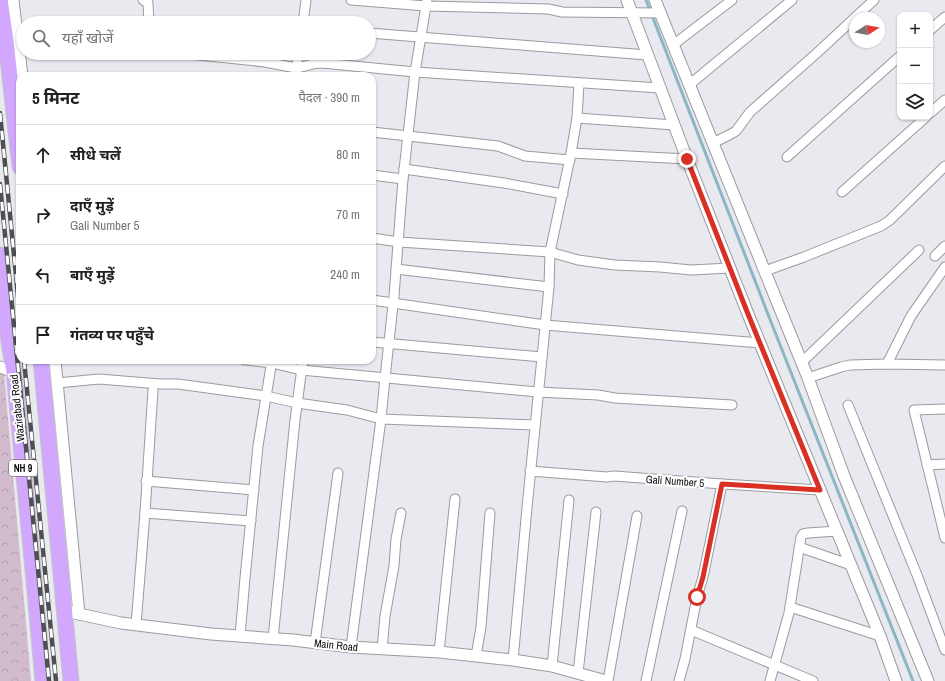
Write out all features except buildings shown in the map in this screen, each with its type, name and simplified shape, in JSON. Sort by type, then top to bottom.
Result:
[{"type":"highway","points":[[4,4],[12,41],[16,104]]},
{"type":"highway","name":"Wazirabad Road","points":[[0,255],[4,343],[34,580],[43,681]]},
{"type":"highway","name":"NH 9","points":[[41,364],[72,613],[71,681]]},
{"type":"street","points":[[143,0],[148,3],[149,16]]},
{"type":"street","points":[[304,16],[306,0]]},
{"type":"street","points":[[351,0],[548,9],[562,12],[660,13]]},
{"type":"street","points":[[627,0],[730,268],[880,636],[896,681]]},
{"type":"street","points":[[655,0],[808,378],[844,476],[928,681]]},
{"type":"street","points":[[673,46],[732,0]]},
{"type":"street","points":[[689,85],[792,0]]},
{"type":"street","points":[[713,143],[736,131],[750,112],[874,0]]},
{"type":"street","points":[[351,647],[381,419],[399,242],[403,179],[415,72],[427,3]]},
{"type":"street","points":[[933,27],[945,17]]},
{"type":"street","points":[[376,34],[647,54]]},
{"type":"street","points":[[12,41],[16,55]]},
{"type":"street","points":[[787,157],[897,59]]},
{"type":"street","points":[[17,60],[21,72]]},
{"type":"street","points":[[247,60],[266,62],[296,72]]},
{"type":"street","points":[[296,72],[297,60]]},
{"type":"street","points":[[296,72],[302,67],[322,63],[415,72],[660,88]]},
{"type":"street","points":[[512,660],[549,288],[550,252],[570,156],[576,118],[579,83]]},
{"type":"street","points":[[933,110],[945,100]]},
{"type":"street","points":[[576,118],[674,124]]},
{"type":"street","points":[[842,192],[923,120]]},
{"type":"street","points":[[376,133],[498,146],[525,156],[687,159]]},
{"type":"street","points":[[765,271],[881,226],[890,220],[945,166]]},
{"type":"street","points":[[404,169],[504,183],[563,194]]},
{"type":"street","points":[[376,176],[403,179]]},
{"type":"street","points":[[376,239],[399,242],[550,252],[578,260],[615,265],[691,270],[730,268]]},
{"type":"street","points":[[935,256],[945,246]]},
{"type":"street","points":[[801,363],[919,250]]},
{"type":"street","points":[[887,364],[910,316],[945,267]]},
{"type":"street","points":[[396,269],[549,288]]},
{"type":"street","points":[[376,301],[545,325],[760,343]]},
{"type":"street","points":[[376,342],[542,357]]},
{"type":"street","points":[[55,364],[72,613]]},
{"type":"street","points":[[240,636],[258,446],[271,364]]},
{"type":"street","points":[[282,364],[302,370],[538,392],[598,395],[615,398],[732,404]]},
{"type":"street","points":[[273,639],[297,403],[303,364]]},
{"type":"street","points":[[808,378],[841,366],[887,364],[945,365]]},
{"type":"street","points":[[57,383],[99,378],[160,384],[178,384],[266,396],[297,403],[347,410],[381,419],[535,425]]},
{"type":"street","points":[[136,625],[153,390]]},
{"type":"street","points":[[848,406],[917,575],[945,650]]},
{"type":"street","points":[[945,409],[914,410],[927,465],[941,504],[945,538]]},
{"type":"street","points":[[927,465],[945,464]]},
{"type":"street","name":"Gali Number 5","points":[[530,471],[820,490]]},
{"type":"street","points":[[315,643],[338,473]]},
{"type":"street","points":[[146,481],[254,490]]},
{"type":"street","points":[[679,681],[685,659],[697,597],[703,577],[722,484]]},
{"type":"street","points":[[439,652],[455,499]]},
{"type":"street","points":[[552,666],[569,500]]},
{"type":"street","points":[[646,681],[682,511]]},
{"type":"street","points":[[578,673],[596,512]]},
{"type":"street","points":[[145,513],[251,521]]},
{"type":"street","points":[[382,648],[385,616],[394,566],[396,539],[401,513]]},
{"type":"street","points":[[476,656],[481,627],[490,513]]},
{"type":"street","points":[[607,681],[637,516]]},
{"type":"street","points":[[770,681],[787,621],[801,537],[803,534],[808,533],[837,531]]},
{"type":"street","points":[[799,547],[851,565]]},
{"type":"street","points":[[790,607],[880,636]]},
{"type":"street","name":"Main Road","points":[[72,613],[121,623],[211,634],[351,647],[439,652],[512,660],[552,666],[607,681]]},
{"type":"street","points":[[691,630],[813,681]]},
{"type":"green space","points":[[0,373],[4,373],[31,681],[0,681]]},
{"type":"waterway","points":[[646,0],[913,681]]},
{"type":"railway","points":[[0,113],[16,275]]},
{"type":"railway","points":[[0,184],[16,346]]},
{"type":"railway","points":[[18,364],[49,681]]},
{"type":"railway","points":[[24,364],[56,681]]},
{"type":"route","points":[[687,159],[820,490],[722,484],[703,577],[697,597]]}]
